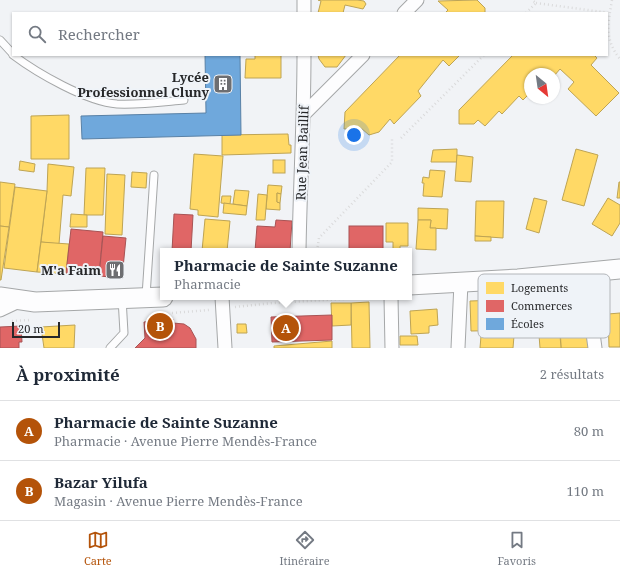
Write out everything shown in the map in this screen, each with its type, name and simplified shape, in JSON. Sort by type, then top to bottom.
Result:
[{"type":"main road","points":[[563,274],[620,269]]},
{"type":"main road","points":[[412,286],[478,282]]},
{"type":"main road","points":[[0,297],[19,301],[35,302],[122,298],[159,302]]},
{"type":"street","points":[[304,0],[304,12]]},
{"type":"street","points":[[405,12],[417,0]]},
{"type":"street","name":"Rue Jean Baillif","points":[[299,248],[301,145],[304,114],[304,56]]},
{"type":"street","points":[[304,114],[361,56]]},
{"type":"street","points":[[458,348],[461,283]]},
{"type":"street","points":[[391,300],[392,348]]},
{"type":"street","points":[[3,315],[19,301]]},
{"type":"street","points":[[223,303],[225,348]]},
{"type":"street","points":[[594,338],[595,348]]},
{"type":"lane","points":[[0,40],[12,54]]},
{"type":"lane","points":[[14,56],[38,73],[91,98],[116,104],[184,100]]},
{"type":"lane","points":[[154,175],[159,302]]},
{"type":"lane","points":[[110,348],[124,333],[122,298]]},
{"type":"path","points":[[532,0],[536,3],[603,12]]},
{"type":"path","points":[[612,0],[608,39],[611,47],[620,59]]},
{"type":"path","points":[[527,12],[536,3]]},
{"type":"path","points":[[400,138],[483,56]]},
{"type":"path","points":[[317,248],[319,238],[392,162],[392,139]]},
{"type":"path","points":[[159,302],[273,303],[326,300]]},
{"type":"path","points":[[3,315],[33,320]]},
{"type":"building: Logements","points":[[318,0],[357,0],[364,1],[366,4],[363,9],[345,5],[343,12],[318,12],[321,1]]},
{"type":"building: Logements","points":[[477,0],[485,8],[485,12],[446,12],[448,10],[438,1]]},
{"type":"building: Logements","points":[[255,56],[281,56],[281,78],[245,78],[246,59],[255,59]]},
{"type":"building: Logements","points":[[318,56],[345,56],[337,67],[325,67]]},
{"type":"building: Logements","points":[[399,56],[459,56],[449,66],[443,60],[418,91],[421,96],[394,124],[390,119],[379,132],[369,135],[361,128],[344,129],[345,112]]},
{"type":"building: Logements","points":[[512,56],[595,56],[597,58],[591,65],[619,93],[596,116],[568,89],[574,82],[560,68],[524,68],[523,100],[519,96],[502,114],[499,111],[485,126],[478,120],[474,124],[459,124],[459,110]]},
{"type":"building: Logements","points":[[69,115],[69,159],[31,159],[31,116]]},
{"type":"building: Logements","points":[[288,134],[289,145],[291,145],[291,153],[222,155],[222,135]]},
{"type":"building: Logements","points":[[457,149],[457,162],[431,162],[433,150]]},
{"type":"building: Logements","points":[[576,149],[598,155],[584,206],[562,200]]},
{"type":"building: Logements","points":[[194,154],[223,156],[218,217],[198,215],[198,210],[190,209]]},
{"type":"building: Logements","points":[[457,155],[473,157],[471,182],[455,181]]},
{"type":"building: Logements","points":[[273,160],[285,160],[285,173],[273,173]]},
{"type":"building: Logements","points":[[20,161],[35,164],[34,172],[19,170]]},
{"type":"building: Logements","points":[[48,164],[74,167],[71,196],[63,195],[59,244],[41,242],[47,191]]},
{"type":"building: Logements","points":[[86,168],[105,168],[103,215],[84,215]]},
{"type":"building: Logements","points":[[430,170],[445,171],[442,197],[423,196],[423,177],[429,178]]},
{"type":"building: Logements","points":[[132,172],[147,173],[146,188],[131,187]]},
{"type":"building: Logements","points":[[107,174],[125,175],[122,235],[105,234]]},
{"type":"building: Logements","points":[[0,182],[15,184],[9,227],[0,226]]},
{"type":"building: Logements","points":[[619,182],[620,198],[617,198]]},
{"type":"building: Logements","points":[[268,185],[282,186],[281,194],[277,193],[277,202],[280,203],[280,210],[266,209]]},
{"type":"building: Logements","points":[[15,187],[47,191],[37,272],[4,268]]},
{"type":"building: Logements","points":[[235,190],[249,191],[247,206],[233,204]]},
{"type":"building: Logements","points":[[277,193],[281,194],[280,203],[277,202]]},
{"type":"building: Logements","points":[[258,194],[267,195],[265,220],[256,220]]},
{"type":"building: Logements","points":[[222,196],[231,196],[230,204],[221,203]]},
{"type":"building: Logements","points":[[534,198],[547,201],[539,233],[526,229]]},
{"type":"building: Logements","points":[[608,198],[620,205],[620,223],[612,236],[592,224]]},
{"type":"building: Logements","points":[[476,201],[504,201],[503,238],[475,236]]},
{"type":"building: Logements","points":[[224,203],[247,206],[246,215],[223,213]]},
{"type":"building: Logements","points":[[418,208],[448,209],[447,229],[430,228],[431,220],[418,220]]},
{"type":"building: Logements","points":[[71,214],[87,215],[87,227],[70,227]]},
{"type":"building: Logements","points":[[205,219],[230,221],[227,248],[202,248]]},
{"type":"building: Logements","points":[[418,220],[431,220],[430,228],[436,228],[436,250],[416,249]]},
{"type":"building: Logements","points":[[386,223],[408,223],[408,246],[393,248],[393,242],[386,242]]},
{"type":"building: Logements","points":[[0,226],[9,227],[1,280],[0,280]]},
{"type":"building: Logements","points":[[475,236],[491,237],[491,241],[475,241]]},
{"type":"building: Logements","points":[[41,242],[69,244],[66,274],[37,272]]},
{"type":"building: Logements","points":[[470,301],[478,301],[478,331],[471,331]]},
{"type":"building: Logements","points":[[369,302],[370,348],[352,348],[351,303]]},
{"type":"building: Logements","points":[[331,303],[351,303],[351,325],[332,326]]},
{"type":"building: Logements","points":[[437,309],[438,325],[429,326],[429,333],[411,334],[410,311]]},
{"type":"building: Logements","points":[[620,313],[620,347],[609,347],[610,314]]},
{"type":"building: Logements","points":[[237,324],[246,324],[247,333],[237,333]]},
{"type":"building: Logements","points":[[75,325],[74,348],[44,348],[41,327]]},
{"type":"building: Logements","points":[[400,336],[417,336],[418,345],[400,345]]},
{"type":"building: Logements","points":[[481,338],[514,338],[513,348],[480,348]]},
{"type":"building: Logements","points":[[539,338],[560,338],[561,348],[540,348]]},
{"type":"building: Logements","points":[[561,338],[588,338],[589,348],[561,348]]},
{"type":"building: Logements","points":[[332,341],[332,348],[274,348],[274,346]]},
{"type":"building: Commerces","points":[[174,214],[193,215],[191,248],[172,248]]},
{"type":"building: Commerces","points":[[276,220],[292,221],[290,248],[255,248],[257,226],[275,227]]},
{"type":"building: Commerces","points":[[349,226],[383,226],[383,248],[349,248]]},
{"type":"building: Commerces","points":[[71,229],[103,232],[99,276],[66,273]]},
{"type":"building: Commerces","points":[[103,236],[126,238],[122,278],[99,276]]},
{"type":"building: Commerces","points":[[332,315],[332,340],[272,342],[271,317]]},
{"type":"building: Commerces","points":[[173,319],[173,323],[184,324],[190,328],[196,339],[196,348],[135,348],[145,338],[144,322]]},
{"type":"building: Commerces","points":[[21,326],[22,342],[19,342],[19,348],[0,348],[0,327]]},
{"type":"building: Écoles","name":"Lycée Professionnel Cluny","points":[[205,56],[240,56],[241,135],[82,139],[81,116],[206,113]]},
{"type":"place","name":"Lycée Professionnel Cluny","points":[[223,84]]},
{"type":"place","name":"M'a Faim","points":[[115,270]]},
{"type":"place","name":"Bazar Yilufa","points":[[160,326]]},
{"type":"place","name":"Pharmacie de Sainte Suzanne","points":[[286,328]]}]
